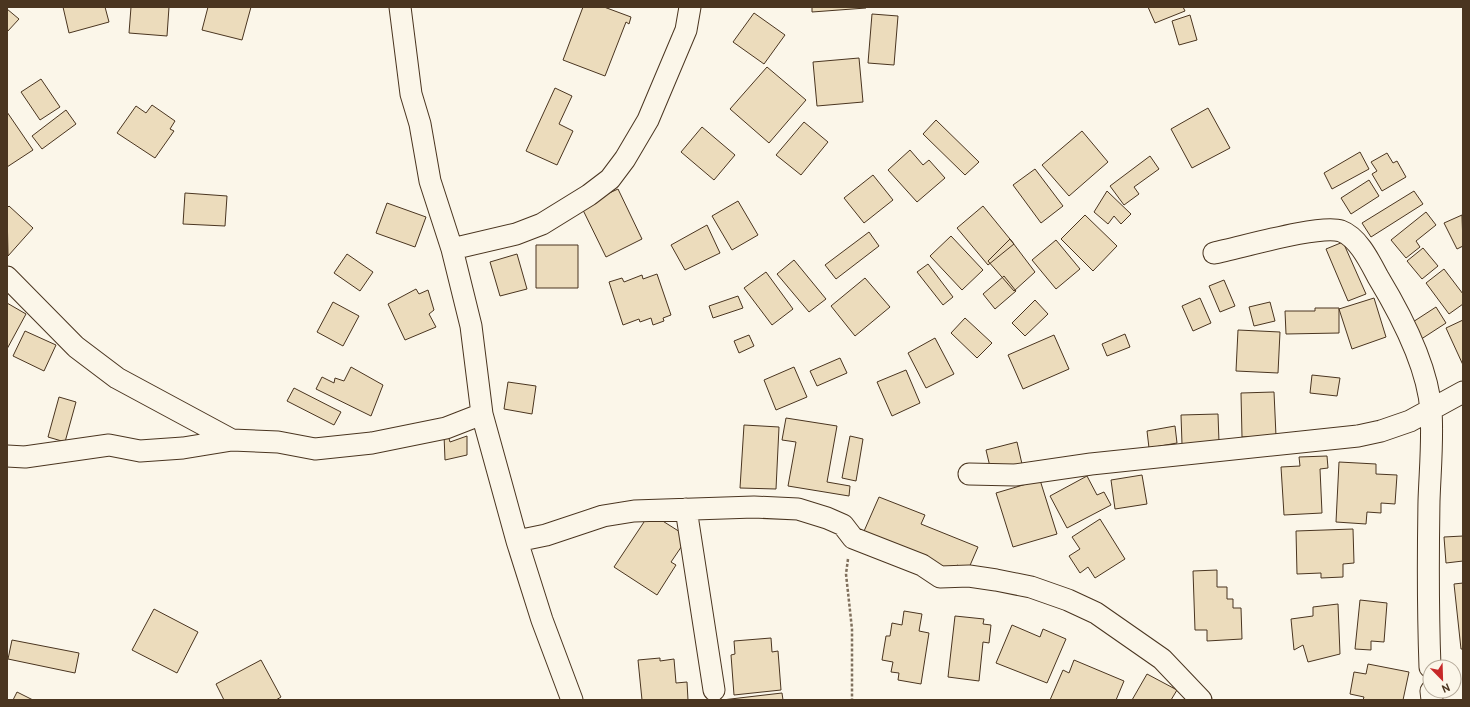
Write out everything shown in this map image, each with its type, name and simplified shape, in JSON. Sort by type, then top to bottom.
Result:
[{"type":"street","points":[[400,7],[411,94],[420,124],[430,181],[452,249],[471,326],[482,414],[517,541],[542,620],[572,700]]},
{"type":"street","points":[[452,249],[516,234],[542,224],[589,195],[610,179],[626,159],[648,120],[686,30],[690,7]]},
{"type":"street","points":[[1214,253],[1312,232],[1336,230],[1348,234],[1370,262],[1401,318],[1424,376],[1431,410],[1427,592],[1430,659]]},
{"type":"street","points":[[7,277],[76,347],[117,378],[232,440]]},
{"type":"street","points":[[969,474],[1015,475],[1090,464],[1358,436],[1382,431],[1410,421],[1463,392]]},
{"type":"street","points":[[7,456],[25,457],[109,445],[140,451],[183,448],[232,440],[278,442],[322,449],[372,443],[438,429],[482,414]]},
{"type":"street","points":[[517,541],[546,535],[603,516],[658,508],[686,509],[775,507],[798,509],[827,518],[843,525],[853,538],[922,565],[940,577],[969,576],[1031,587],[1068,600],[1096,613],[1162,659],[1201,700]]},
{"type":"street","points":[[686,509],[714,690]]},
{"type":"path","points":[[852,700],[852,630],[846,574],[853,538]]},
{"type":"building","points":[[63,7],[105,7],[109,22],[69,33]]},
{"type":"building","points":[[131,7],[169,7],[167,36],[129,33]]},
{"type":"building","points":[[208,7],[251,7],[242,40],[202,30]]},
{"type":"building","points":[[583,7],[604,7],[631,17],[629,24],[626,22],[605,76],[563,60]]},
{"type":"building","points":[[812,7],[866,7],[866,8],[812,12]]},
{"type":"building","points":[[1148,7],[1183,7],[1185,11],[1155,23]]},
{"type":"building","points":[[7,9],[19,19],[7,32]]},
{"type":"building","points":[[754,13],[785,35],[764,64],[733,42]]},
{"type":"building","points":[[872,14],[898,16],[894,65],[868,63]]},
{"type":"building","points":[[1190,15],[1197,40],[1179,45],[1172,21]]},
{"type":"building","points":[[859,58],[863,102],[817,106],[813,62]]},
{"type":"building","points":[[767,67],[806,100],[769,143],[730,109]]},
{"type":"building","points":[[41,79],[60,107],[40,120],[21,92]]},
{"type":"building","points":[[555,88],[572,96],[559,124],[573,131],[557,165],[526,151]]},
{"type":"building","points":[[152,105],[175,121],[170,129],[174,131],[155,158],[117,133],[136,106],[146,113]]},
{"type":"building","points":[[1208,108],[1230,148],[1192,168],[1171,129]]},
{"type":"building","points":[[66,110],[76,124],[42,149],[32,136]]},
{"type":"building","points":[[7,112],[33,150],[7,167]]},
{"type":"building","points":[[936,120],[979,162],[965,175],[923,134]]},
{"type":"building","points":[[804,122],[828,142],[801,175],[776,155]]},
{"type":"building","points":[[702,127],[735,155],[714,180],[681,152]]},
{"type":"building","points":[[1082,131],[1108,162],[1069,196],[1042,165]]},
{"type":"building","points":[[910,150],[923,165],[929,160],[945,178],[917,202],[888,170]]},
{"type":"building","points":[[1360,152],[1369,169],[1332,189],[1324,173]]},
{"type":"building","points":[[1387,153],[1393,163],[1397,161],[1406,177],[1382,191],[1372,174],[1377,171],[1371,162]]},
{"type":"building","points":[[1150,156],[1159,169],[1134,187],[1139,194],[1124,205],[1110,186]]},
{"type":"building","points":[[1035,169],[1063,206],[1041,223],[1013,185]]},
{"type":"building","points":[[873,175],[893,200],[864,223],[844,198]]},
{"type":"building","points":[[1369,180],[1379,196],[1351,214],[1341,198]]},
{"type":"building","points":[[618,189],[642,239],[606,257],[581,206]]},
{"type":"building","points":[[1107,191],[1131,214],[1121,224],[1114,216],[1108,224],[1094,212]]},
{"type":"building","points":[[1414,191],[1423,204],[1371,237],[1362,223]]},
{"type":"building","points":[[185,193],[227,196],[225,226],[183,224]]},
{"type":"building","points":[[738,201],[758,235],[732,250],[712,216]]},
{"type":"building","points":[[387,203],[426,217],[415,247],[376,233]]},
{"type":"building","points":[[9,206],[33,228],[8,256],[7,208]]},
{"type":"building","points":[[983,206],[1014,244],[988,265],[957,228]]},
{"type":"building","points":[[1426,212],[1436,225],[1416,241],[1420,247],[1406,258],[1391,240]]},
{"type":"building","points":[[1085,215],[1117,246],[1093,271],[1061,239]]},
{"type":"building","points":[[1462,215],[1463,246],[1457,249],[1444,223]]},
{"type":"building","points":[[707,225],[720,253],[685,270],[671,245]]},
{"type":"building","points":[[869,232],[879,246],[836,279],[825,265]]},
{"type":"building","points":[[951,236],[983,270],[962,290],[930,256]]},
{"type":"building","points":[[1010,239],[1035,272],[1014,291],[988,261]]},
{"type":"building","points":[[1056,240],[1080,269],[1056,289],[1032,260]]},
{"type":"building","points":[[1343,242],[1366,294],[1348,301],[1326,249]]},
{"type":"building","points":[[536,245],[578,245],[578,288],[536,288]]},
{"type":"building","points":[[1423,248],[1438,266],[1422,279],[1407,261]]},
{"type":"building","points":[[347,254],[373,272],[360,291],[334,273]]},
{"type":"building","points":[[517,254],[527,289],[500,296],[490,262]]},
{"type":"building","points":[[794,260],[826,299],[809,312],[777,274]]},
{"type":"building","points":[[928,264],[953,297],[943,305],[917,272]]},
{"type":"building","points":[[1444,269],[1463,294],[1463,304],[1449,314],[1426,283]]},
{"type":"building","points":[[766,272],[793,309],[772,325],[744,288]]},
{"type":"building","points":[[657,274],[671,315],[663,318],[664,321],[653,325],[651,318],[640,322],[639,319],[623,325],[609,282],[622,278],[624,282],[642,275],[643,279]]},
{"type":"building","points":[[1004,276],[1016,291],[995,309],[983,294]]},
{"type":"building","points":[[865,278],[890,307],[855,336],[831,306]]},
{"type":"building","points":[[1224,280],[1235,306],[1220,312],[1209,286]]},
{"type":"building","points":[[416,289],[419,294],[428,290],[434,310],[429,314],[436,327],[405,340],[388,304]]},
{"type":"building","points":[[738,296],[743,308],[713,318],[709,306]]},
{"type":"building","points":[[1200,298],[1211,323],[1193,331],[1182,306]]},
{"type":"building","points":[[1374,298],[1386,337],[1352,349],[1339,309]]},
{"type":"building","points":[[1035,300],[1048,314],[1025,336],[1012,323]]},
{"type":"building","points":[[333,302],[359,316],[343,346],[317,332]]},
{"type":"building","points":[[1270,302],[1275,321],[1254,326],[1249,307]]},
{"type":"building","points":[[7,303],[26,314],[7,349]]},
{"type":"building","points":[[1436,307],[1446,323],[1409,347],[1399,331]]},
{"type":"building","points":[[1315,308],[1339,308],[1339,333],[1286,334],[1285,311],[1315,311]]},
{"type":"building","points":[[965,318],[992,343],[977,358],[951,333]]},
{"type":"building","points":[[1463,320],[1463,365],[1446,328]]},
{"type":"building","points":[[1238,330],[1280,332],[1278,373],[1236,371]]},
{"type":"building","points":[[25,331],[56,345],[44,371],[13,356]]},
{"type":"building","points":[[1125,334],[1130,347],[1107,356],[1102,344]]},
{"type":"building","points":[[749,335],[754,346],[739,353],[734,341]]},
{"type":"building","points":[[1054,335],[1069,369],[1023,389],[1008,355]]},
{"type":"building","points":[[935,338],[954,374],[926,388],[908,353]]},
{"type":"building","points":[[840,358],[847,373],[817,386],[810,371]]},
{"type":"building","points":[[351,367],[383,385],[371,416],[316,389],[322,377],[334,383],[335,378],[344,381]]},
{"type":"building","points":[[794,367],[807,397],[776,410],[764,380]]},
{"type":"building","points":[[906,370],[920,403],[892,416],[877,382]]},
{"type":"building","points":[[1312,375],[1340,378],[1337,396],[1310,393]]},
{"type":"building","points":[[508,382],[536,386],[532,414],[504,409]]},
{"type":"building","points":[[294,388],[341,412],[334,425],[287,401]]},
{"type":"building","points":[[1274,392],[1276,436],[1242,437],[1241,393]]},
{"type":"building","points":[[59,397],[76,402],[65,442],[48,437]]},
{"type":"building","points":[[1218,414],[1219,442],[1182,444],[1181,415]]},
{"type":"building","points":[[786,418],[837,426],[827,482],[850,486],[849,496],[788,486],[796,442],[782,440]]},
{"type":"building","points":[[744,425],[779,427],[776,489],[740,488]]},
{"type":"building","points":[[1175,426],[1177,443],[1149,448],[1147,431]]},
{"type":"building","points":[[444,435],[448,435],[450,442],[467,436],[467,455],[445,460]]},
{"type":"building","points":[[850,436],[863,439],[856,481],[842,478]]},
{"type":"building","points":[[1017,442],[1022,464],[991,471],[986,450]]},
{"type":"building","points":[[1327,456],[1328,468],[1320,469],[1322,513],[1284,515],[1281,467],[1300,466],[1299,457]]},
{"type":"building","points":[[1339,462],[1376,464],[1376,474],[1397,475],[1395,504],[1381,503],[1381,513],[1367,512],[1366,524],[1336,522]]},
{"type":"building","points":[[1142,475],[1147,504],[1115,509],[1111,480]]},
{"type":"building","points":[[1087,476],[1097,495],[1104,492],[1111,505],[1067,528],[1050,496]]},
{"type":"building","points":[[1040,480],[1057,534],[1013,547],[996,493]]},
{"type":"building","points":[[879,497],[925,515],[921,524],[978,547],[968,570],[957,565],[952,575],[861,538]]},
{"type":"building","points":[[650,513],[688,537],[671,562],[676,565],[657,595],[614,567]]},
{"type":"building","points":[[1100,519],[1125,559],[1095,578],[1088,567],[1080,573],[1069,556],[1080,549],[1072,537]]},
{"type":"building","points":[[1353,529],[1354,563],[1343,564],[1343,577],[1321,578],[1321,573],[1297,574],[1296,531]]},
{"type":"building","points":[[1463,536],[1463,561],[1446,563],[1444,537]]},
{"type":"building","points":[[1217,570],[1217,587],[1227,587],[1227,599],[1233,599],[1233,608],[1241,608],[1242,639],[1207,641],[1207,630],[1195,630],[1193,571]]},
{"type":"building","points":[[1463,583],[1463,649],[1461,649],[1454,584]]},
{"type":"building","points":[[1360,600],[1387,603],[1384,642],[1371,641],[1371,650],[1355,649]]},
{"type":"building","points":[[1338,604],[1340,654],[1308,662],[1303,645],[1294,650],[1291,619],[1313,616],[1313,607]]},
{"type":"building","points":[[154,609],[198,632],[177,673],[132,650]]},
{"type":"building","points":[[904,611],[922,614],[919,631],[929,633],[921,684],[898,680],[899,673],[891,672],[893,662],[882,660],[886,636],[890,636],[892,623],[902,625]]},
{"type":"building","points":[[955,616],[984,619],[983,624],[991,625],[989,643],[983,642],[979,681],[948,677]]},
{"type":"building","points":[[1012,625],[1040,637],[1043,629],[1066,639],[1047,683],[996,663]]},
{"type":"building","points":[[771,638],[772,652],[778,651],[781,690],[734,695],[731,655],[735,654],[734,641]]},
{"type":"building","points":[[12,640],[79,653],[75,673],[8,659]]},
{"type":"building","points":[[660,658],[660,661],[674,659],[676,683],[687,682],[688,700],[642,700],[638,660]]},
{"type":"building","points":[[261,660],[281,697],[276,700],[224,700],[216,684]]},
{"type":"building","points":[[1074,660],[1124,681],[1116,700],[1050,700],[1063,670],[1069,673]]},
{"type":"building","points":[[1368,664],[1409,672],[1403,700],[1363,700],[1364,697],[1350,694],[1354,672],[1366,674]]},
{"type":"building","points":[[1147,674],[1177,690],[1171,700],[1132,700]]},
{"type":"building","points":[[17,692],[33,700],[13,700]]},
{"type":"building","points":[[782,693],[783,700],[722,700]]}]
